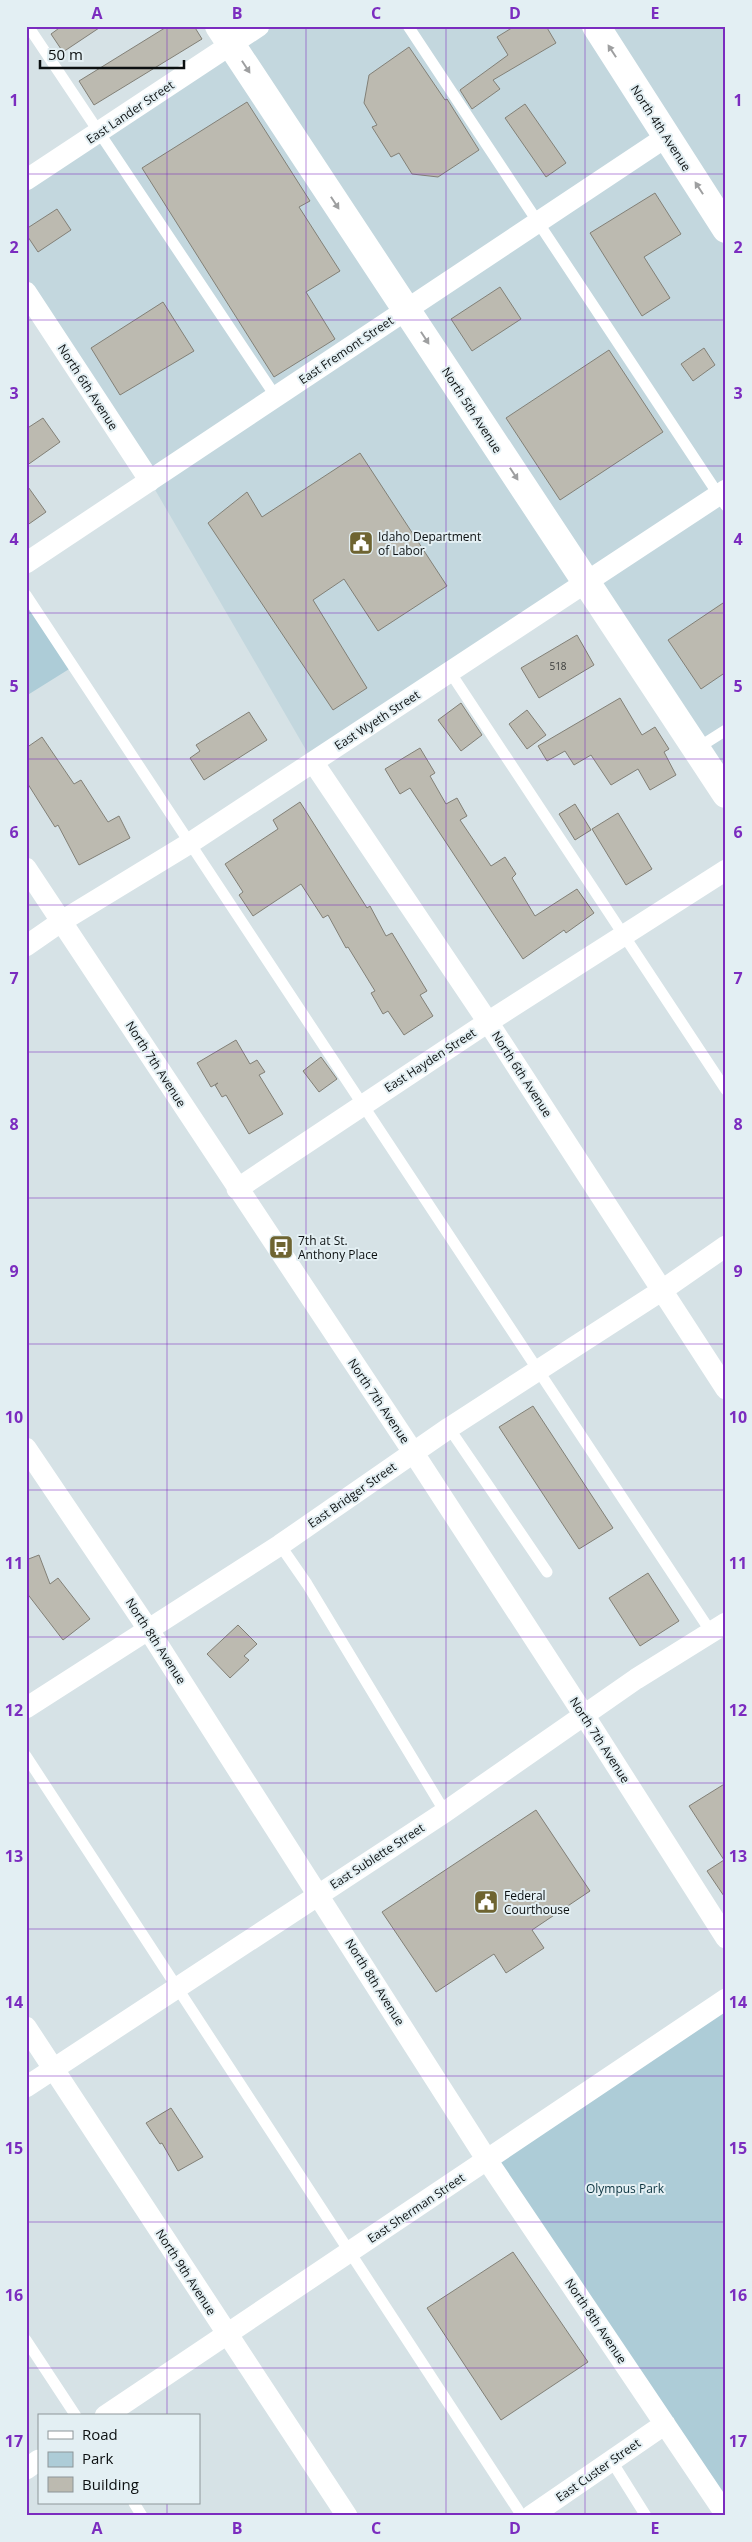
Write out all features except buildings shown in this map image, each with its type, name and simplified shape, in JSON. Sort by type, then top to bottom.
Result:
[{"type":"main road","name":"North 4th Avenue","points":[[596,26],[726,229]]},
{"type":"main road","name":"North 5th Avenue","points":[[225,36],[726,794]]},
{"type":"street","name":"East Lander Street","points":[[26,180],[99,132],[225,36],[259,26]]},
{"type":"street","name":"East Fremont Street","points":[[26,562],[150,482],[666,137]]},
{"type":"street","name":"North 6th Avenue","points":[[26,292],[150,482]]},
{"type":"street","name":"East Wyeth Street","points":[[26,946],[62,921],[190,843],[586,582],[723,497]]},
{"type":"street","name":"North 6th Avenue","points":[[313,762],[488,1022],[726,1389]]},
{"type":"street","name":"North 7th Avenue","points":[[26,868],[413,1452],[726,1938]]},
{"type":"street","name":"East Hayden Street","points":[[237,1189],[488,1022],[726,870]]},
{"type":"street","name":"East Bridger Street","points":[[26,1708],[280,1545],[413,1452],[538,1369],[661,1291],[726,1246]]},
{"type":"street","name":"North 8th Avenue","points":[[26,1448],[148,1629],[319,1894],[487,2160],[726,2515]]},
{"type":"street","name":"East Sublette Street","points":[[26,2087],[445,1812],[584,1715],[719,1628]]},
{"type":"street","name":"East Sherman Street","points":[[108,2414],[726,1999]]},
{"type":"street","name":"North 9th Avenue","points":[[26,2027],[347,2516]]},
{"type":"street","name":"East Custer Street","points":[[531,2516],[664,2424]]},
{"type":"street","points":[[26,2468],[38,2461]]},
{"type":"lane","points":[[28,26],[276,397]]},
{"type":"lane","points":[[408,26],[723,497]]},
{"type":"lane","points":[[26,595],[538,1369],[719,1628]]},
{"type":"lane","points":[[450,672],[726,1090]]},
{"type":"lane","points":[[696,749],[726,730]]},
{"type":"lane","points":[[449,1428],[547,1572]]},
{"type":"lane","points":[[280,1545],[307,1584],[445,1812]]},
{"type":"lane","points":[[26,1756],[522,2516]]},
{"type":"lane","points":[[26,2340],[75,2414]]},
{"type":"lane","points":[[611,2460],[646,2516]]},
{"type":"lane","points":[[135,2504],[142,2516]]},
{"type":"shaded area","points":[[219,26],[726,26],[726,794],[586,582],[313,762],[150,481],[26,292],[26,179],[231,45]]},
{"type":"green space","points":[[26,595],[74,666],[26,696]]},
{"type":"green space","name":"Olympus Park","points":[[726,1999],[726,2515],[487,2160]]},
{"type":"place","name":"Idaho Department of Labor","points":[[361,543]]},
{"type":"place","name":"7th at St. Anthony Place","points":[[281,1247]]},
{"type":"place","name":"Federal Courthouse","points":[[486,1902]]}]
